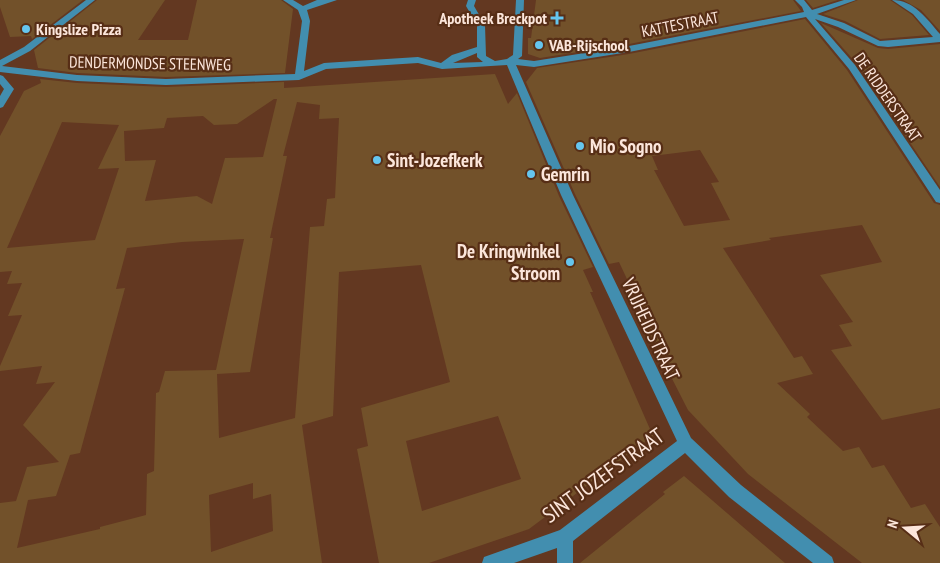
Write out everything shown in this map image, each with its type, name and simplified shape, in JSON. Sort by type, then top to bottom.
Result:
[{"type":"street","points":[[0,64],[28,49],[91,0]]},
{"type":"street","points":[[287,0],[302,9],[306,20],[299,77]]},
{"type":"street","points":[[302,9],[322,1],[333,0]]},
{"type":"street","points":[[472,0],[470,6],[481,25],[482,57],[492,63]]},
{"type":"street","points":[[510,61],[517,56],[519,49],[520,0]]},
{"type":"street","name":"DE RIDDERSTRAAT","points":[[799,0],[806,6],[812,21],[852,67],[940,199]]},
{"type":"street","name":"KATTESTRAAT","points":[[299,77],[324,66],[418,60],[442,66],[501,64],[510,61],[534,64],[809,14],[852,0]]},
{"type":"street","points":[[896,0],[916,12],[940,39]]},
{"type":"street","points":[[809,14],[841,24],[878,43],[888,44],[940,39]]},
{"type":"street","points":[[442,66],[455,57],[482,48]]},
{"type":"street","name":"VRIJHEIDSTRAAT","points":[[510,61],[567,195],[686,443],[735,491],[826,563]]},
{"type":"street","name":"DENDERMONDSE STEENWEG","points":[[0,70],[56,77],[166,82],[299,77]]},
{"type":"street","points":[[0,78],[9,89],[0,105]]},
{"type":"street","name":"SINT JOZEFSTRAAT","points":[[490,563],[565,537],[686,443]]},
{"type":"street","points":[[564,563],[565,537]]},
{"type":"building","points":[[0,0],[83,0],[32,39],[31,36],[10,37],[0,7]]},
{"type":"building","points":[[97,0],[165,0],[138,40],[188,40],[197,0],[281,0],[293,9],[285,73],[166,77],[77,73],[38,68],[34,50]]},
{"type":"building","points":[[536,0],[793,0],[801,11],[629,44],[540,58],[528,54],[528,38],[531,38]]},
{"type":"building","points":[[806,0],[838,0],[813,8]]},
{"type":"building","points":[[858,0],[890,0],[912,15],[929,35],[880,39],[845,21],[823,14]]},
{"type":"building","points":[[903,0],[940,0],[940,31],[921,10]]},
{"type":"building","points":[[805,19],[847,70],[934,203],[940,205],[940,408],[882,420],[831,350],[852,346],[839,325],[853,322],[820,275],[882,262],[862,225],[769,238],[771,240],[723,248],[794,358],[802,356],[813,374],[777,383],[810,414],[807,417],[843,451],[859,447],[872,468],[884,465],[911,508],[925,504],[940,527],[940,563],[862,563],[748,474],[688,410],[637,310],[641,309],[619,262],[609,264],[575,194],[526,82],[537,68],[629,54]],"holes":[[[700,150],[719,182],[711,183],[730,220],[684,226],[654,170],[658,170],[652,156]]]},
{"type":"building","points":[[821,23],[878,48],[888,49],[940,44],[940,187],[857,64]]},
{"type":"building","points":[[495,74],[508,104],[517,93],[559,196],[593,267],[583,270],[593,292],[590,292],[653,436],[529,529],[429,563],[379,563],[357,449],[368,446],[361,408],[450,382],[421,265],[339,272],[333,416],[302,425],[322,563],[0,563],[0,503],[16,501],[27,467],[59,462],[23,425],[55,382],[36,384],[42,366],[0,371],[0,366],[22,315],[8,316],[22,283],[7,284],[12,271],[0,272],[0,136],[24,91],[41,83],[40,79],[77,83],[166,87],[284,82],[284,88]],"holes":[[[274,99],[277,99],[263,157],[225,158],[212,204],[197,196],[145,201],[156,160],[125,161],[124,131],[164,128],[167,118],[203,116],[214,125],[237,124]],[[297,102],[320,105],[319,119],[339,118],[335,198],[327,199],[324,226],[310,227],[295,418],[219,438],[217,374],[250,372],[273,238],[270,238],[287,156],[283,156]],[[62,122],[119,125],[98,169],[119,168],[95,240],[7,248]],[[244,239],[216,370],[165,371],[159,392],[156,393],[154,471],[147,474],[146,515],[100,527],[100,529],[17,548],[28,500],[56,496],[70,455],[80,453],[125,288],[116,289],[127,248],[182,242]],[[498,416],[521,479],[422,511],[406,441]],[[253,483],[253,499],[271,494],[273,531],[211,552],[209,495]]]},
{"type":"building","points":[[684,476],[785,563],[580,563],[665,494],[663,492]]},
{"type":"place","name":"Apotheek Breckpot","points":[[557,18]]},
{"type":"place","name":"Kingslize Pizza","points":[[26,29]]},
{"type":"place","name":"VAB-Rijschool","points":[[539,45]]},
{"type":"place","name":"Mio Sogno","points":[[580,146]]},
{"type":"place","name":"Sint-Jozefkerk","points":[[377,160]]},
{"type":"place","name":"Gemrin","points":[[531,174]]},
{"type":"place","name":"De Kringwinkel Stroom","points":[[570,262]]}]
